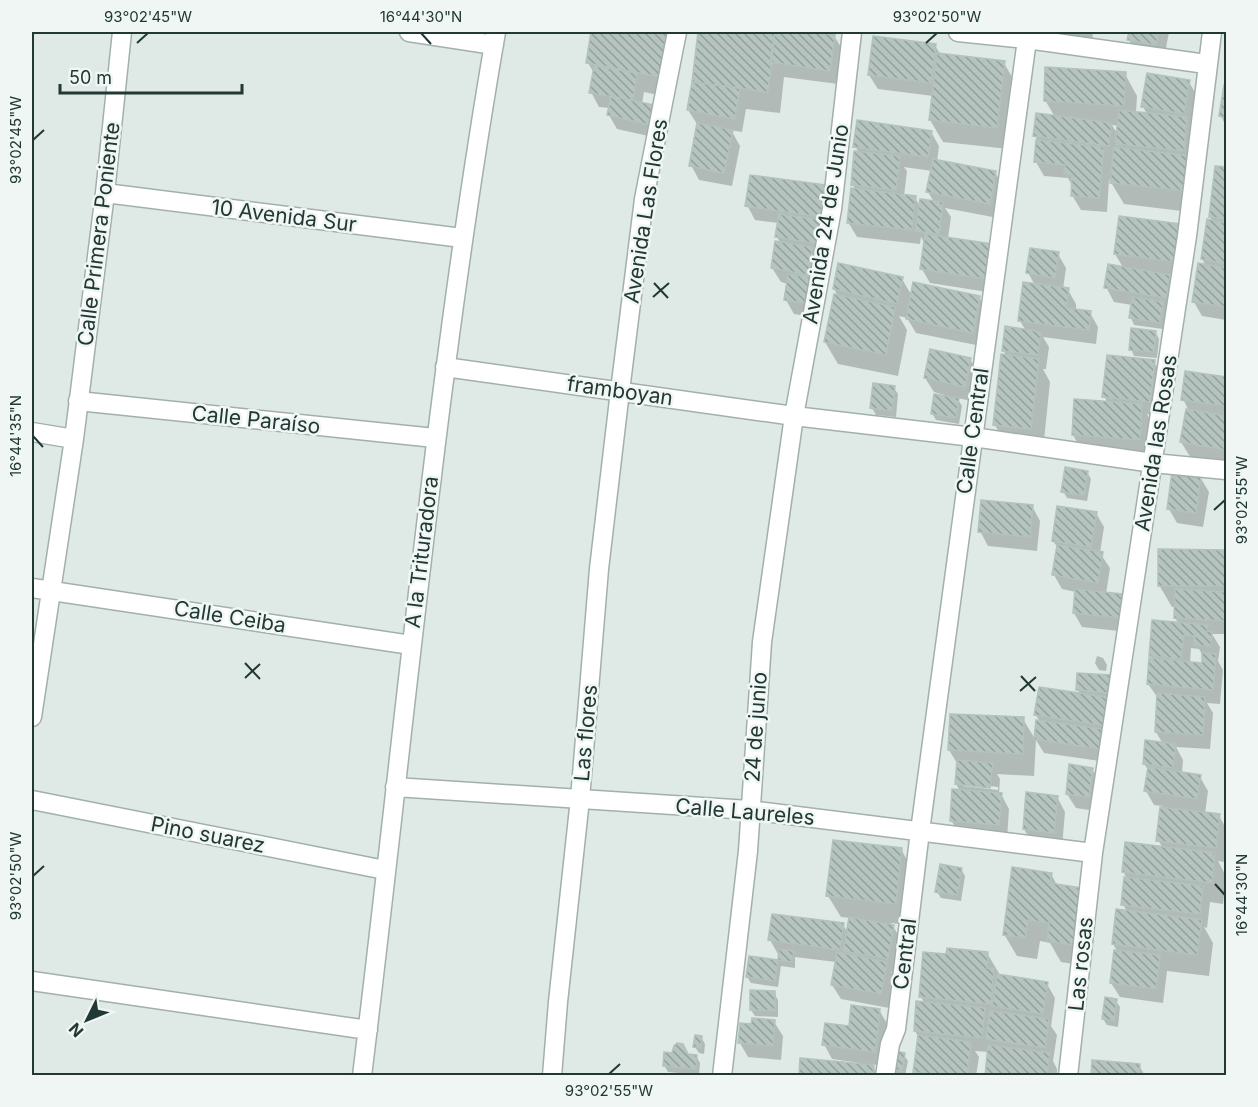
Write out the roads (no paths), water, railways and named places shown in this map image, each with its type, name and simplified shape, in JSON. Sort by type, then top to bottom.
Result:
[{"type":"street","name":"Calle Primera Poniente","points":[[32,717],[74,440],[105,193],[122,32]]},
{"type":"street","points":[[409,32],[495,38]]},
{"type":"street","name":"Avenida Las Flores","points":[[620,391],[644,199],[678,32]]},
{"type":"street","name":"Avenida 24 de Junio","points":[[794,416],[832,209],[852,32]]},
{"type":"street","points":[[958,32],[1028,35],[1206,64]]},
{"type":"street","name":"Avenida las Rosas","points":[[1093,853],[1187,236],[1206,64],[1212,32]]},
{"type":"street","name":"Calle Central","points":[[920,831],[1028,35]]},
{"type":"street","name":"A la Trituradora","points":[[362,1076],[435,438],[462,238],[495,38]]},
{"type":"street","name":"10 Avenida Sur","points":[[105,193],[462,238]]},
{"type":"street","name":"framboyan","points":[[445,367],[794,416],[973,437],[1153,463],[1227,470]]},
{"type":"street","name":"Las flores","points":[[552,1076],[580,799],[599,569],[620,391]]},
{"type":"street","name":"Calle Paraíso","points":[[78,401],[435,438]]},
{"type":"street","name":"24 de junio","points":[[722,1076],[748,851],[762,642],[794,416]]},
{"type":"street","points":[[32,432],[74,440]]},
{"type":"street","name":"Calle Ceiba","points":[[32,588],[411,645]]},
{"type":"street","name":"Calle Laureles","points":[[395,787],[749,810],[1093,853]]},
{"type":"street","name":"Pino suarez","points":[[32,800],[385,870]]},
{"type":"street","name":"Central","points":[[885,1076],[890,1044],[896,1029],[920,831]]},
{"type":"street","name":"Las rosas","points":[[1068,1076],[1093,853]]},
{"type":"street","points":[[32,981],[368,1030]]}]
